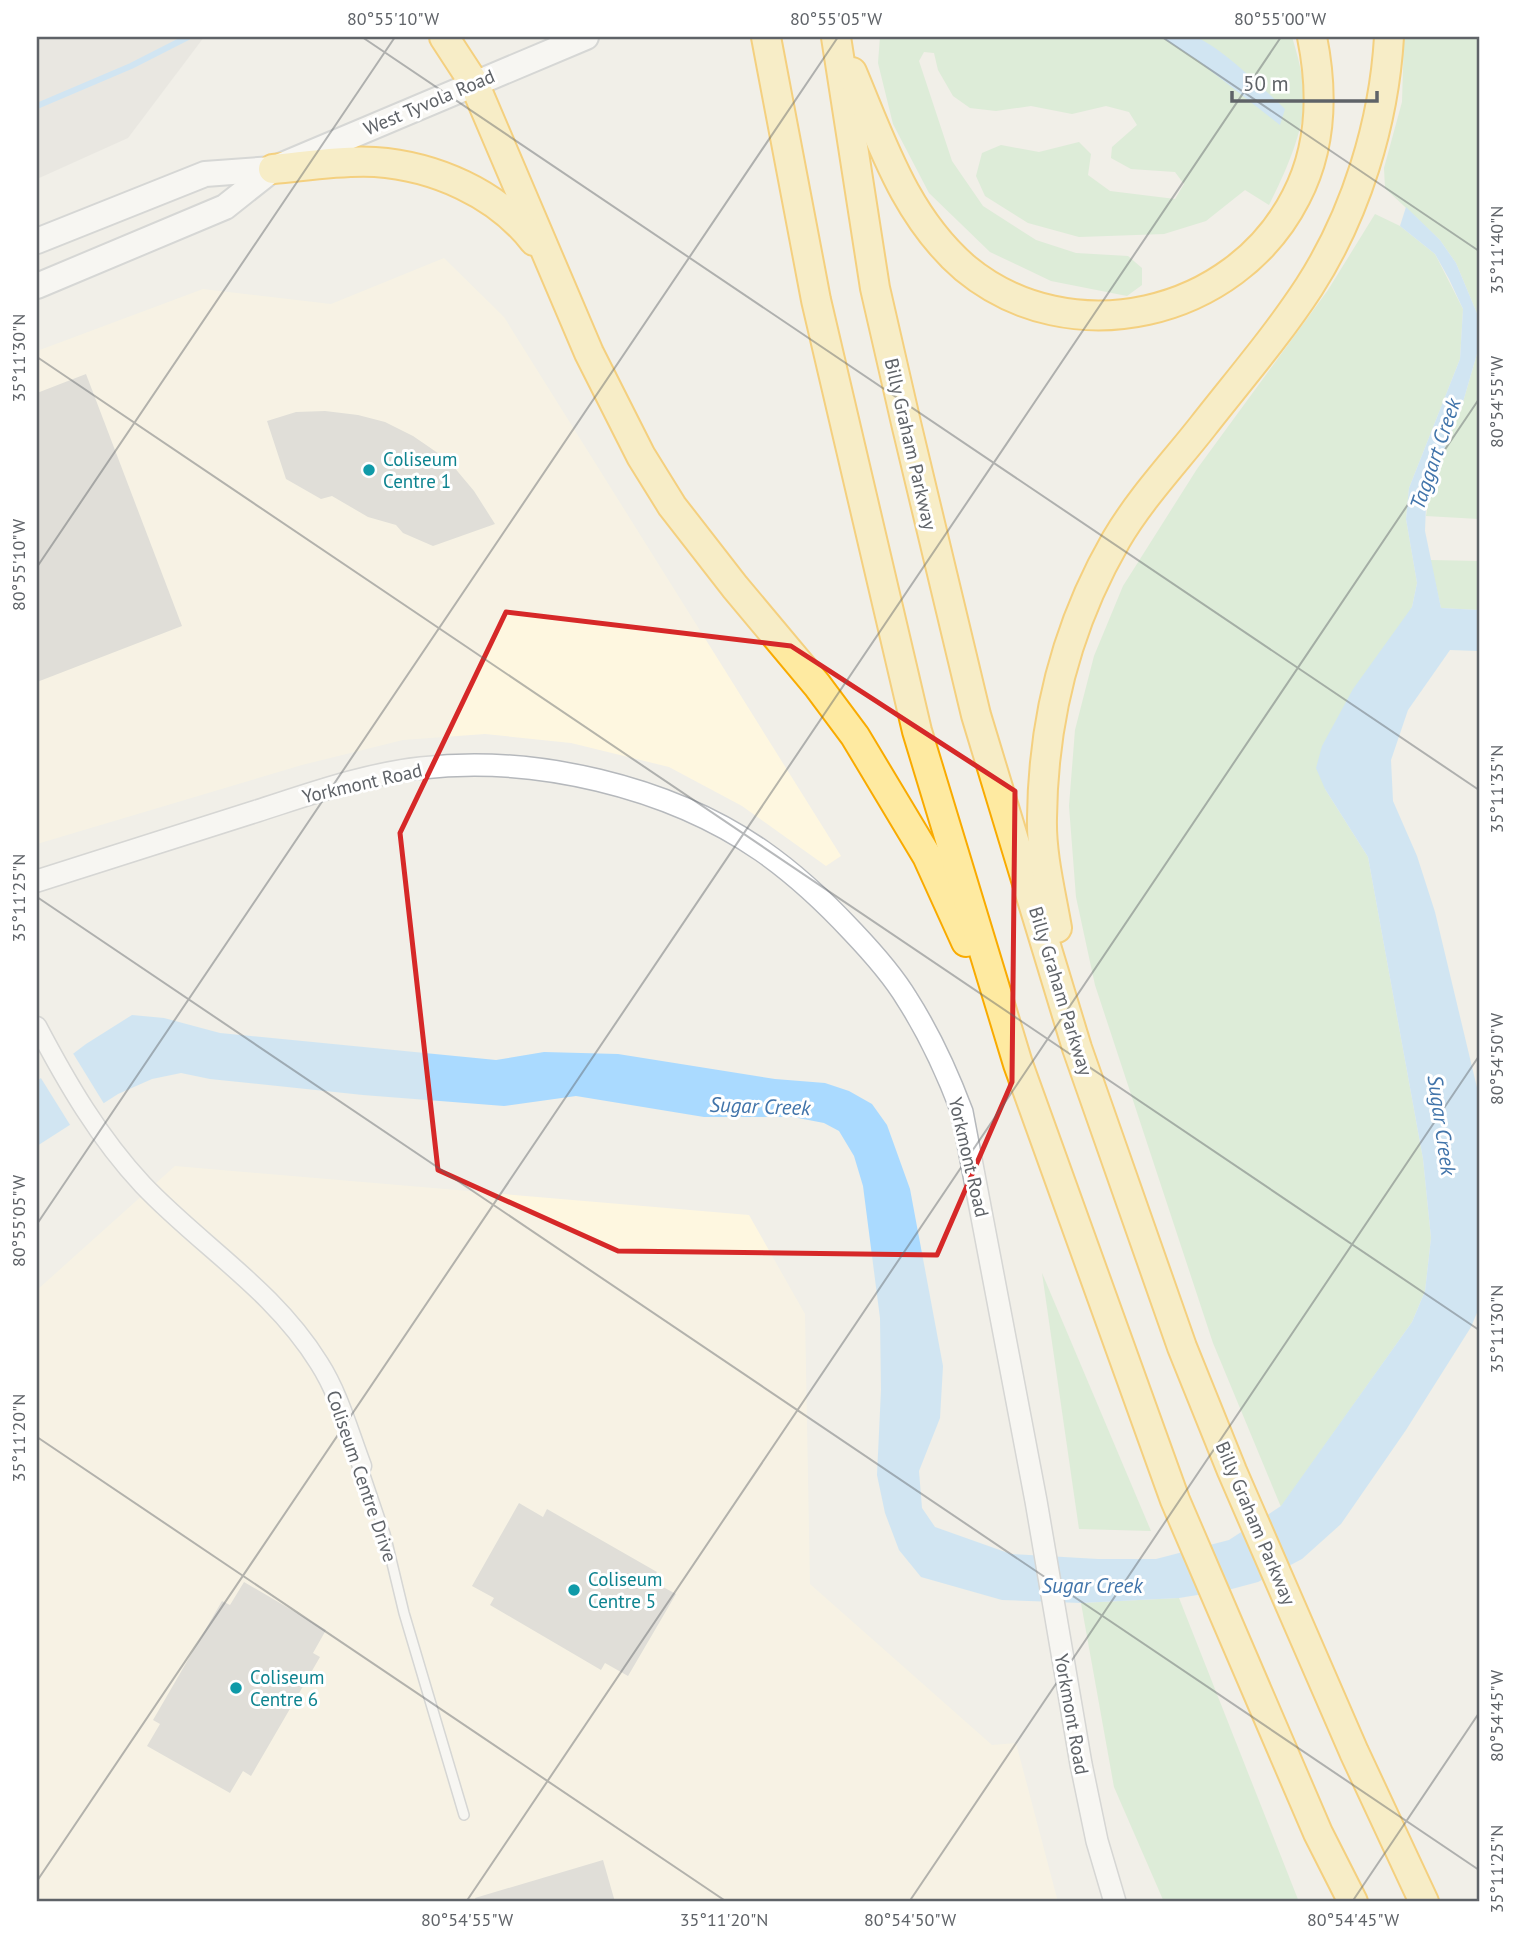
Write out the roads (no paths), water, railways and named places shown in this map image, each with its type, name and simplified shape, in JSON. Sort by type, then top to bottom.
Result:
[{"type":"highway","points":[[444,37],[474,83],[549,260],[620,417],[647,466],[672,506],[855,736],[927,856],[1018,1064]]},
{"type":"highway","points":[[766,37],[816,300],[917,731],[1018,1064],[1175,1500],[1318,1833],[1353,1902]]},
{"type":"highway","points":[[837,37],[905,197],[923,223],[963,266],[1006,294],[1038,307],[1089,316],[1107,316],[1135,314],[1169,306],[1201,293],[1245,264],[1279,226],[1296,197],[1315,144],[1320,104],[1318,69],[1312,37]]},
{"type":"highway","name":"Billy Graham Parkway","points":[[837,37],[876,288],[906,423],[976,715],[1077,1048],[1182,1347],[1232,1471],[1353,1752],[1424,1902]]},
{"type":"highway","points":[[1077,1048],[1048,878],[1041,820],[1052,708],[1064,657],[1093,583],[1118,537],[1151,491],[1278,332],[1324,261],[1348,210],[1367,157],[1381,104],[1389,37]]},
{"type":"highway","points":[[273,169],[373,162],[423,170],[475,191],[503,210],[528,233],[549,260]]},
{"type":"main road","name":"West Tyvola Road","points":[[37,286],[225,207],[273,169],[586,37]]},
{"type":"main road","name":"West Tyvola Road","points":[[40,235],[205,174],[273,169]]},
{"type":"street","name":"Yorkmont Road","points":[[37,881],[310,794],[374,777],[419,768],[504,766],[566,774],[641,792],[706,819],[761,850],[820,897],[872,952],[907,998],[942,1059],[962,1112],[1097,1841],[1115,1902]]},
{"type":"street","name":"Coliseum Centre Drive","points":[[37,1026],[75,1094],[115,1153],[145,1187],[262,1293],[294,1328],[329,1379],[362,1466]]},
{"type":"lane","name":"Coliseum Centre Drive","points":[[362,1466],[464,1815]]},
{"type":"water","points":[[1190,36],[1215,48],[1285,109],[1280,125],[1197,60],[1161,37]]},
{"type":"water","points":[[1406,207],[1440,240],[1456,263],[1479,318],[1479,347],[1461,409],[1432,478],[1426,505],[1425,531],[1441,608],[1479,610],[1479,651],[1450,650],[1408,710],[1391,760],[1393,801],[1417,856],[1435,912],[1479,1096],[1479,1308],[1471,1327],[1406,1430],[1341,1524],[1302,1559],[1258,1582],[1228,1590],[1179,1598],[1081,1603],[1002,1600],[921,1577],[899,1550],[885,1513],[877,1475],[881,1390],[880,1318],[863,1186],[854,1156],[839,1131],[824,1123],[793,1117],[704,1117],[576,1096],[504,1106],[363,1095],[210,1079],[181,1073],[152,1079],[118,1094],[37,1146],[37,1081],[86,1044],[132,1015],[164,1018],[220,1033],[496,1060],[544,1052],[618,1054],[775,1079],[825,1083],[849,1091],[872,1104],[887,1125],[910,1189],[943,1366],[940,1418],[919,1471],[922,1508],[935,1527],[1011,1554],[1156,1559],[1229,1540],[1281,1506],[1412,1322],[1425,1291],[1431,1238],[1423,1159],[1368,857],[1325,789],[1316,768],[1322,746],[1353,689],[1412,607],[1417,583],[1406,519],[1409,488],[1460,359],[1463,309],[1435,254],[1400,226]]},
{"type":"waterway","points":[[37,106],[131,66],[188,37]]},
{"type":"place","name":"Coliseum Centre 1","points":[[369,470]]},
{"type":"place","name":"Coliseum Centre 5","points":[[574,1590]]},
{"type":"place","name":"Coliseum Centre 6","points":[[236,1688]]},
{"type":"water label","name":"Taggart Creek","points":[[1435,454]]},
{"type":"water label","name":"Sugar Creek","points":[[760,1106]]},
{"type":"water label","name":"Sugar Creek","points":[[1442,1125]]},
{"type":"water label","name":"Sugar Creek","points":[[1092,1585]]}]
